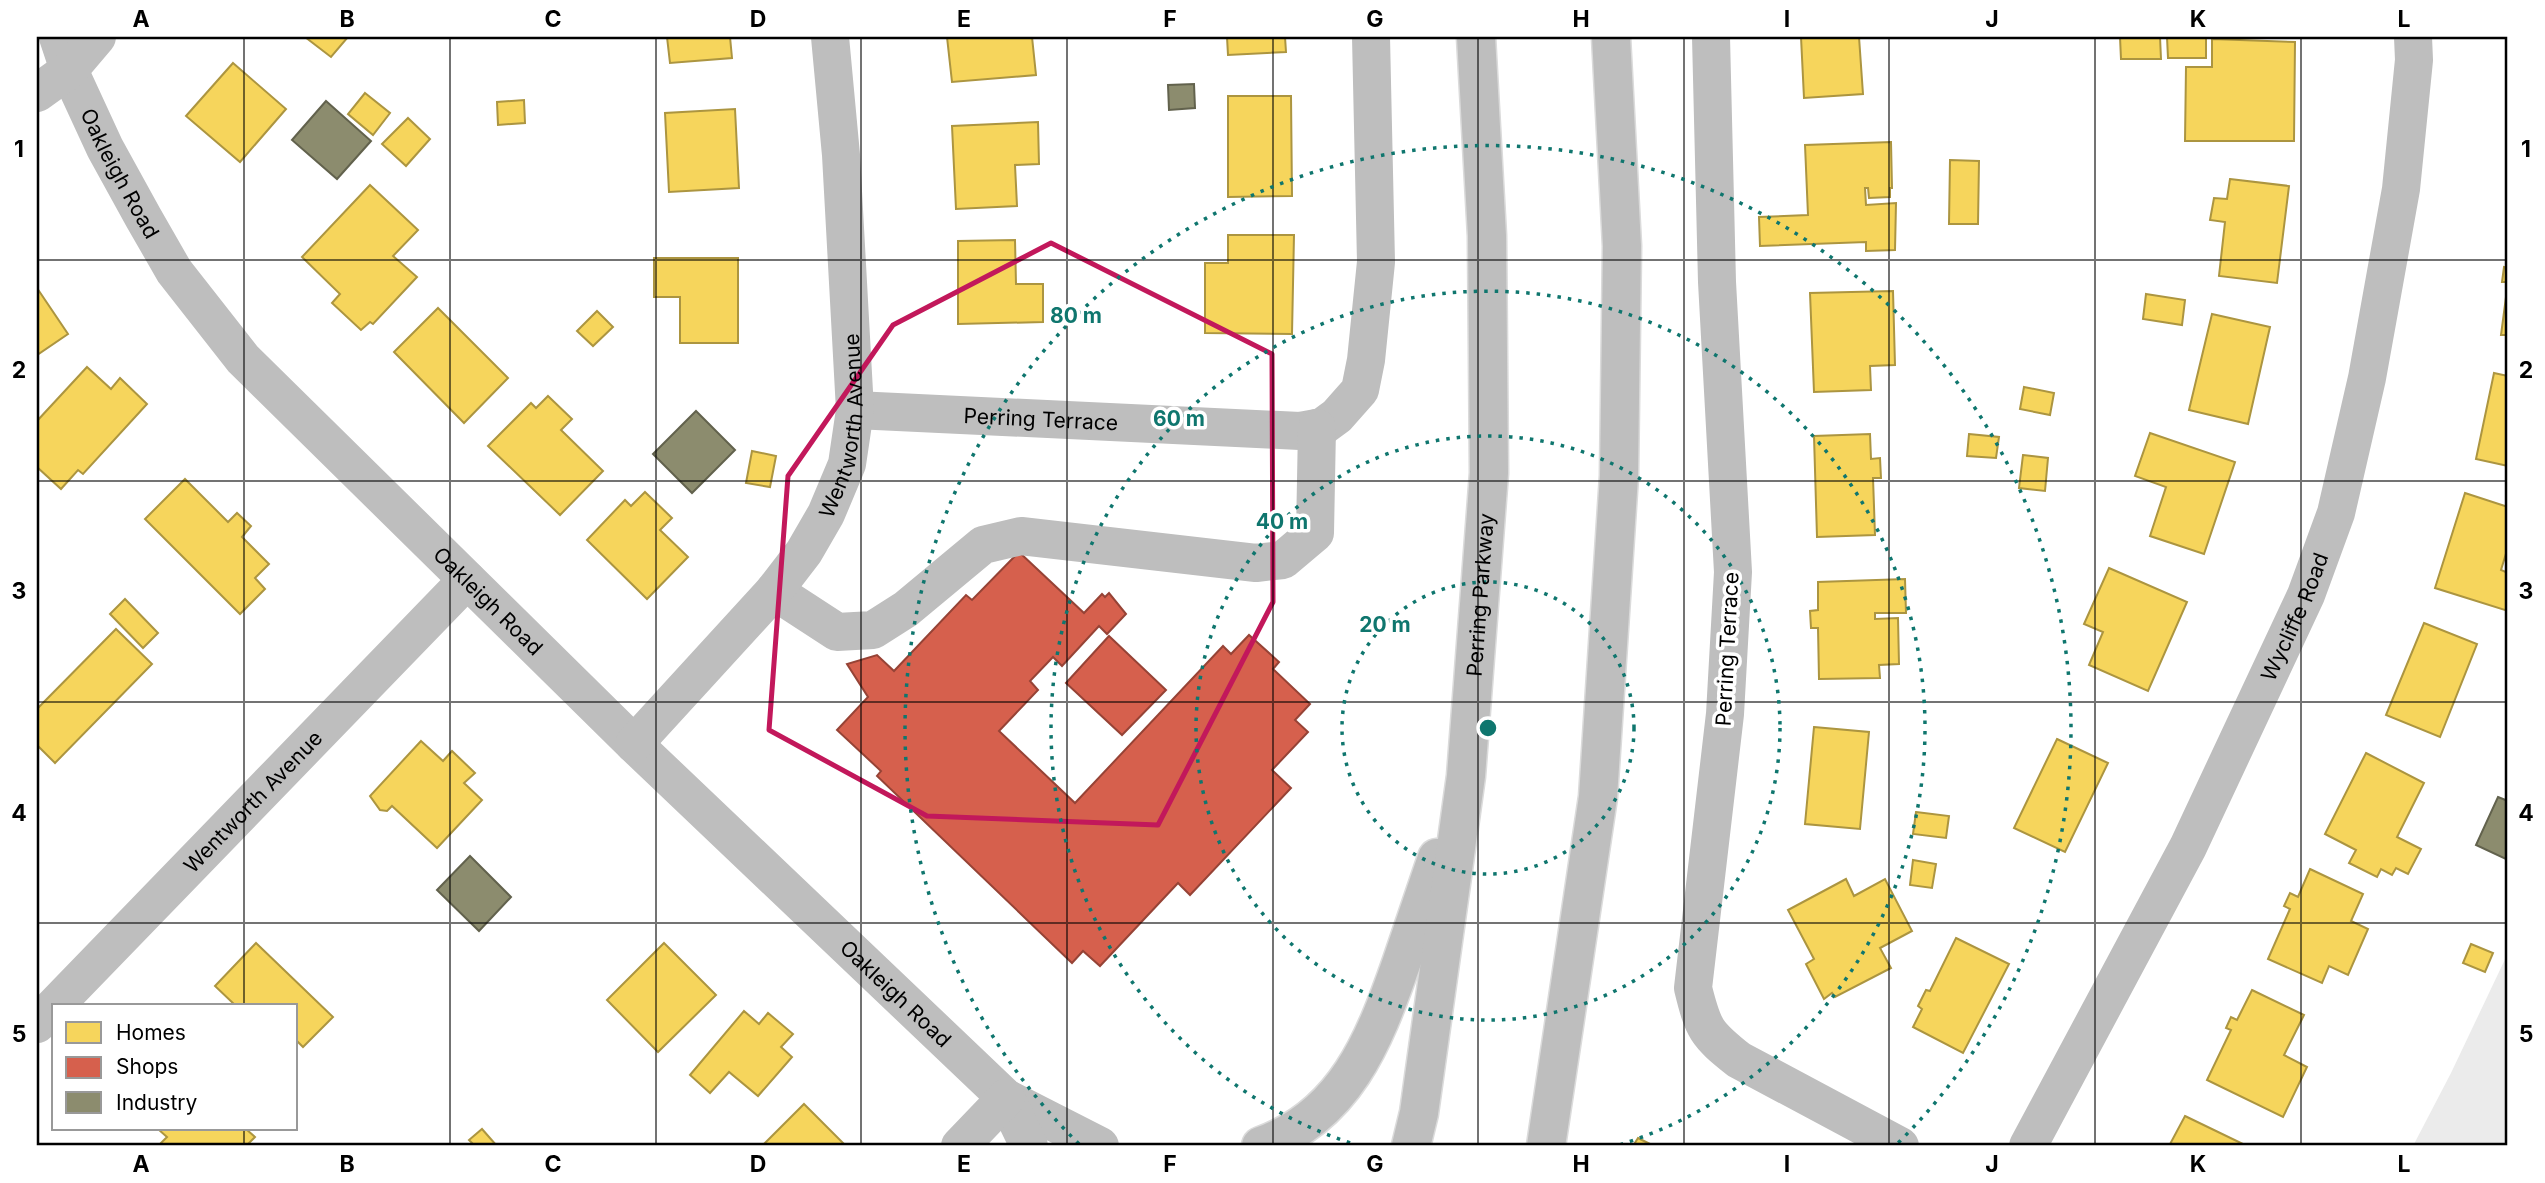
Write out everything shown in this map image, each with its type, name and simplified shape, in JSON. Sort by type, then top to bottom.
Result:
[{"type":"street","points":[[37,93],[63,53],[97,37]]},
{"type":"street","name":"Wentworth Avenue","points":[[634,744],[774,591],[804,552],[827,514],[847,464],[855,410],[842,169],[831,37]]},
{"type":"street","points":[[774,591],[837,632],[873,630],[906,609],[983,545],[1021,536],[1256,563],[1283,560],[1315,533],[1317,428],[1337,416],[1360,390],[1366,360],[1376,262],[1371,37]]},
{"type":"street","name":"Perring Parkway","points":[[1411,1146],[1419,1112],[1466,776],[1489,473],[1487,236],[1476,37]]},
{"type":"street","points":[[1546,1146],[1598,797],[1619,476],[1622,246],[1611,37]]},
{"type":"street","name":"Perring Terrace","points":[[1711,37],[1717,282],[1733,572],[1725,714],[1693,988],[1701,1022],[1717,1043],[1739,1060],[1900,1146]]},
{"type":"street","name":"Wycliffe Road","points":[[2028,1146],[2200,823],[2306,595],[2336,513],[2367,378],[2400,189],[2414,61],[2413,37]]},
{"type":"street","name":"Oakleigh Road","points":[[63,53],[105,148],[174,271],[243,359],[634,744],[1006,1098],[1100,1146]]},
{"type":"street","name":"Perring Terrace","points":[[855,410],[1286,430],[1317,428]]},
{"type":"street","name":"Wentworth Avenue","points":[[56,1004],[467,580]]},
{"type":"street","points":[[1261,1146],[1284,1138],[1323,1110],[1353,1073],[1380,1024],[1466,776]]},
{"type":"street","name":"Wentworth Avenue","points":[[37,1024],[52,1009]]},
{"type":"street","points":[[960,1146],[1006,1098]]},
{"type":"street","name":"Oakleigh Road","points":[[1006,1098],[1029,1146]]},
{"type":"highlighted area","points":[[1051,243],[1272,354],[1273,602],[1158,825],[927,816],[769,730],[788,476],[893,325]]},
{"type":"shaded area","points":[[2508,953],[2508,1146],[2413,1146],[2451,1073]]},
{"type":"building: Homes","points":[[305,37],[348,37],[331,57]]},
{"type":"building: Homes","points":[[667,37],[730,37],[732,58],[670,63]]},
{"type":"building: Homes","points":[[947,37],[1032,37],[1036,75],[952,82]]},
{"type":"building: Homes","points":[[1227,37],[1285,37],[1286,52],[1228,55]]},
{"type":"building: Homes","points":[[1801,37],[1859,37],[1863,94],[1804,98]]},
{"type":"building: Homes","points":[[2120,37],[2160,37],[2161,59],[2121,59]]},
{"type":"building: Homes","points":[[2167,37],[2206,37],[2206,58],[2168,58]]},
{"type":"building: Homes","points":[[2212,39],[2295,42],[2294,141],[2185,141],[2186,67],[2212,67]]},
{"type":"building: Homes","points":[[233,63],[286,109],[240,162],[186,116]]},
{"type":"building: Homes","points":[[365,93],[390,113],[373,135],[348,114]]},
{"type":"building: Homes","points":[[1228,96],[1291,96],[1292,196],[1228,197]]},
{"type":"building: Homes","points":[[524,100],[525,123],[498,125],[497,102]]},
{"type":"building: Homes","points":[[735,109],[739,188],[669,192],[665,113]]},
{"type":"building: Homes","points":[[408,118],[430,139],[406,166],[382,144]]},
{"type":"building: Homes","points":[[1038,122],[1039,164],[1015,165],[1017,206],[956,209],[952,126]]},
{"type":"building: Homes","points":[[1891,142],[1890,197],[1869,198],[1868,188],[1865,188],[1866,205],[1896,203],[1895,250],[1866,251],[1866,242],[1760,246],[1759,217],[1808,215],[1805,145]]},
{"type":"building: Homes","points":[[1950,160],[1979,161],[1978,224],[1949,224]]},
{"type":"building: Homes","points":[[2230,179],[2289,186],[2277,283],[2219,276],[2225,222],[2210,220],[2214,198],[2227,199]]},
{"type":"building: Homes","points":[[370,185],[418,230],[393,256],[417,277],[373,324],[370,322],[361,330],[332,303],[340,294],[302,257]]},
{"type":"building: Homes","points":[[1228,235],[1294,235],[1292,334],[1205,333],[1205,263],[1228,263]]},
{"type":"building: Homes","points":[[1015,240],[1016,284],[1043,284],[1043,322],[958,324],[958,241]]},
{"type":"building: Homes","points":[[654,258],[738,258],[738,343],[680,343],[680,297],[654,297]]},
{"type":"building: Homes","points":[[2504,267],[2508,268],[2508,282],[2502,282]]},
{"type":"building: Homes","points":[[2508,282],[2508,335],[2501,335]]},
{"type":"building: Homes","points":[[37,288],[68,334],[37,355]]},
{"type":"building: Homes","points":[[1893,291],[1895,365],[1870,366],[1871,390],[1814,392],[1810,293]]},
{"type":"building: Homes","points":[[2146,294],[2185,300],[2182,325],[2143,319]]},
{"type":"building: Homes","points":[[438,308],[508,378],[464,423],[394,352]]},
{"type":"building: Homes","points":[[597,311],[613,327],[593,346],[577,331]]},
{"type":"building: Homes","points":[[2212,314],[2270,327],[2248,424],[2189,410]]},
{"type":"building: Homes","points":[[87,367],[111,389],[120,378],[147,404],[83,474],[78,470],[61,489],[37,467],[37,421]]},
{"type":"building: Homes","points":[[2494,373],[2508,376],[2508,466],[2476,459]]},
{"type":"building: Homes","points":[[2024,387],[2054,393],[2050,415],[2020,409]]},
{"type":"building: Homes","points":[[548,396],[572,419],[561,430],[603,471],[560,515],[488,446],[531,403],[536,408]]},
{"type":"building: Homes","points":[[2150,433],[2235,462],[2204,554],[2150,536],[2166,487],[2135,476]]},
{"type":"building: Homes","points":[[1870,434],[1871,459],[1880,458],[1881,478],[1873,478],[1875,535],[1817,537],[1814,436]]},
{"type":"building: Homes","points":[[1969,434],[1999,437],[1996,458],[1967,456]]},
{"type":"building: Homes","points":[[752,451],[776,456],[770,487],[746,483]]},
{"type":"building: Homes","points":[[2023,455],[2048,458],[2045,491],[2019,488]]},
{"type":"building: Homes","points":[[185,479],[228,522],[237,513],[251,526],[242,537],[269,564],[255,578],[265,589],[240,614],[145,519]]},
{"type":"building: Homes","points":[[645,492],[672,518],[660,530],[688,557],[647,599],[587,540],[625,500],[631,506]]},
{"type":"building: Homes","points":[[2465,493],[2508,507],[2508,547],[2501,570],[2508,573],[2508,611],[2435,588]]},
{"type":"building: Homes","points":[[2109,568],[2187,602],[2148,691],[2089,665],[2103,632],[2084,624]]},
{"type":"building: Homes","points":[[1905,579],[1906,613],[1875,613],[1875,619],[1898,618],[1899,664],[1879,665],[1880,678],[1819,679],[1818,628],[1811,628],[1810,611],[1818,610],[1818,582]]},
{"type":"building: Homes","points":[[125,599],[158,633],[143,648],[110,614]]},
{"type":"building: Homes","points":[[2424,623],[2477,644],[2440,737],[2386,715]]},
{"type":"building: Homes","points":[[116,629],[152,664],[55,763],[37,745],[37,709]]},
{"type":"building: Homes","points":[[1814,727],[1869,732],[1860,829],[1805,824]]},
{"type":"building: Homes","points":[[2057,739],[2108,763],[2065,852],[2014,828]]},
{"type":"building: Homes","points":[[421,741],[443,761],[452,751],[475,773],[464,783],[482,800],[437,848],[392,806],[387,811],[380,810],[370,796]]},
{"type":"building: Homes","points":[[2366,753],[2424,783],[2397,837],[2421,849],[2408,874],[2396,868],[2392,875],[2381,869],[2377,877],[2349,863],[2356,850],[2325,834]]},
{"type":"building: Homes","points":[[1916,812],[1949,816],[1946,838],[1913,834]]},
{"type":"building: Homes","points":[[1913,860],[1936,864],[1932,888],[1910,885]]},
{"type":"building: Homes","points":[[2310,869],[2363,894],[2351,921],[2368,929],[2348,975],[2329,966],[2322,983],[2268,959],[2290,909],[2284,906],[2290,893],[2298,897]]},
{"type":"building: Homes","points":[[1846,879],[1854,896],[1885,879],[1912,931],[1880,948],[1891,968],[1835,997],[1832,993],[1824,999],[1806,964],[1814,959],[1788,910]]},
{"type":"building: Homes","points":[[1956,938],[2009,964],[1963,1053],[1913,1027],[1922,1009],[1918,1006],[1926,990],[1930,991]]},
{"type":"building: Homes","points":[[256,943],[333,1017],[303,1047],[298,1042],[298,1004],[234,1004],[215,986]]},
{"type":"building: Homes","points":[[664,943],[716,995],[658,1052],[607,1000]]},
{"type":"building: Homes","points":[[2471,944],[2493,953],[2485,972],[2463,963]]},
{"type":"building: Homes","points":[[2252,990],[2304,1015],[2284,1055],[2307,1067],[2283,1117],[2207,1080],[2231,1030],[2226,1028],[2231,1017],[2237,1020]]},
{"type":"building: Homes","points":[[744,1011],[759,1024],[768,1013],[793,1034],[781,1047],[792,1057],[758,1096],[729,1072],[710,1093],[690,1075]]},
{"type":"building: Homes","points":[[804,1104],[846,1146],[762,1146]]},
{"type":"building: Homes","points":[[2185,1116],[2243,1144],[2242,1146],[2169,1146]]},
{"type":"building: Homes","points":[[482,1129],[497,1146],[475,1146],[469,1140]]},
{"type":"building: Homes","points":[[159,1130],[247,1130],[255,1137],[246,1146],[158,1146],[167,1137]]},
{"type":"building: Homes","points":[[1638,1138],[1654,1146],[1633,1146]]},
{"type":"building: Shops","points":[[1019,552],[1084,613],[1102,594],[1105,597],[1109,593],[1126,614],[1107,634],[1099,626],[1062,666],[1053,657],[1030,681],[1038,690],[999,731],[1075,803],[1223,646],[1231,654],[1249,635],[1279,662],[1273,669],[1310,704],[1295,720],[1308,732],[1272,770],[1291,788],[1190,895],[1178,883],[1100,966],[1083,951],[1072,963],[877,776],[881,771],[837,730],[868,697],[847,664],[877,655],[894,671],[966,595],[972,600]]},
{"type":"building: Shops","points":[[1109,636],[1166,690],[1122,735],[1066,683]]},
{"type":"building: Industry","points":[[1194,84],[1195,108],[1169,110],[1168,85]]},
{"type":"building: Industry","points":[[326,101],[371,141],[337,179],[292,140]]},
{"type":"building: Industry","points":[[696,411],[735,450],[692,493],[653,454]]},
{"type":"building: Industry","points":[[2498,797],[2508,801],[2508,860],[2476,845]]},
{"type":"building: Industry","points":[[470,856],[511,897],[479,931],[437,890]]}]
